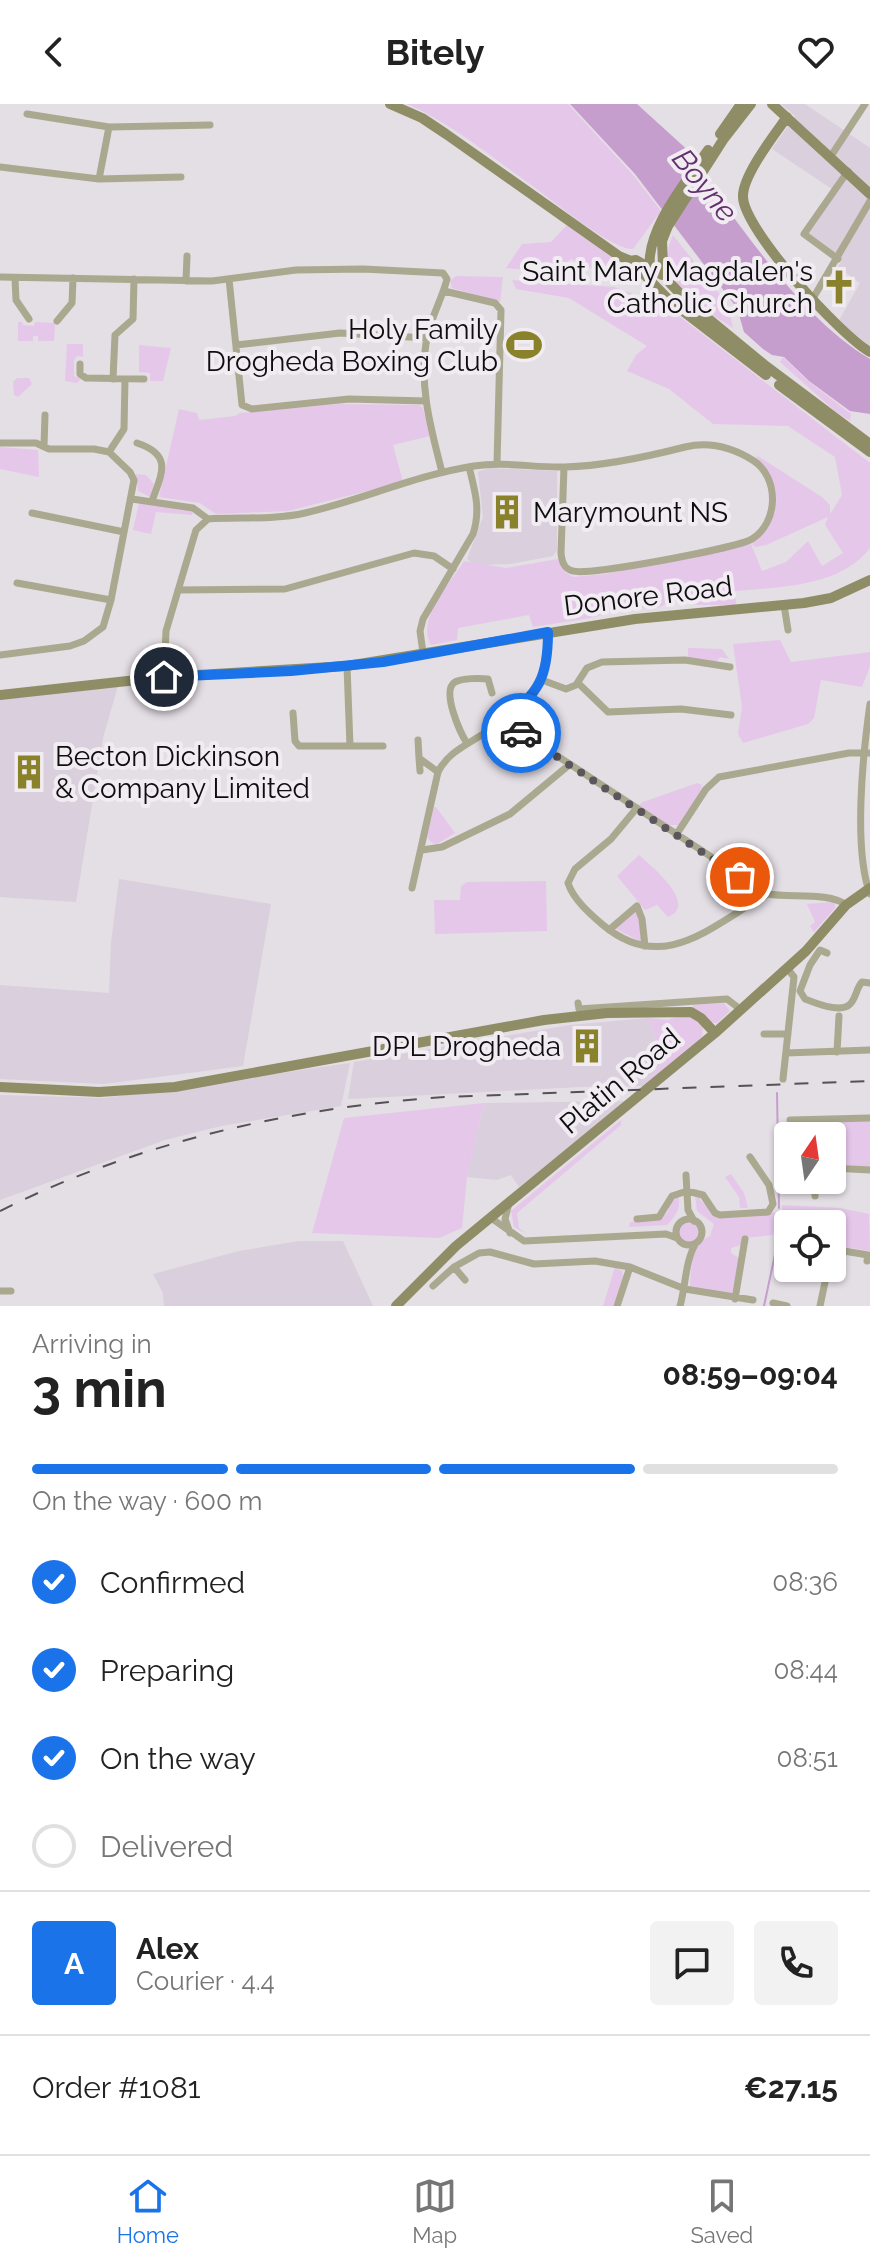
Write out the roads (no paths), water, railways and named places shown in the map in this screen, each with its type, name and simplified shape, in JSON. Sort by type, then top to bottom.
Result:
[{"type":"street","points":[[390,104],[422,118],[634,265],[695,321],[870,452]]},
{"type":"street","points":[[654,282],[649,265],[651,241],[741,104]]},
{"type":"street","points":[[701,167],[751,104]]},
{"type":"street","points":[[772,104],[870,194]]},
{"type":"street","points":[[831,156],[865,104]]},
{"type":"street","points":[[27,114],[109,127],[210,125]]},
{"type":"street","points":[[787,117],[743,188],[745,207],[776,255],[812,300],[850,339],[870,352]]},
{"type":"street","points":[[99,179],[109,127]]},
{"type":"street","points":[[0,167],[99,179],[181,177]]},
{"type":"street","points":[[838,259],[804,234],[848,171]]},
{"type":"street","points":[[812,300],[870,201]]},
{"type":"street","points":[[665,223],[661,253],[670,283],[700,314],[870,444]]},
{"type":"street","points":[[634,265],[649,252]]},
{"type":"street","points":[[649,265],[661,253]]},
{"type":"street","points":[[186,281],[187,256]]},
{"type":"street","points":[[634,265],[636,260],[662,275],[666,274]]},
{"type":"street","points":[[0,277],[186,281],[296,270],[443,273],[447,279],[427,338],[424,368],[426,401],[442,472]]},
{"type":"street","points":[[15,278],[16,300],[29,319]]},
{"type":"street","points":[[57,321],[72,303],[73,278]]},
{"type":"street","points":[[113,379],[115,335],[133,319],[134,279]]},
{"type":"street","points":[[229,279],[242,405],[252,409],[349,399],[426,401]]},
{"type":"street","points":[[444,291],[495,303],[501,310],[497,463]]},
{"type":"street","points":[[236,345],[340,333],[427,338]]},
{"type":"street","points":[[80,364],[80,374],[86,378],[144,379]]},
{"type":"street","points":[[109,452],[124,429],[125,379]]},
{"type":"street","points":[[44,446],[45,415]]},
{"type":"street","points":[[0,443],[36,443],[49,449],[109,452],[134,480],[103,627],[84,641],[70,646],[0,655]]},
{"type":"street","points":[[137,443],[154,449],[162,459],[162,472],[152,501]]},
{"type":"street","points":[[164,677],[166,631],[196,530],[208,519],[305,513],[442,472],[469,467],[497,463],[564,467],[654,455],[698,444],[716,445],[744,455],[758,464],[770,481],[772,506],[760,532],[741,544],[618,567],[570,571],[563,563],[561,553],[564,467]]},
{"type":"street","points":[[423,653],[420,625],[478,521],[479,504],[469,467]]},
{"type":"street","points":[[132,499],[193,508],[208,519]]},
{"type":"street","points":[[32,513],[124,532]]},
{"type":"street","points":[[178,590],[285,589],[414,553],[434,556],[453,569]]},
{"type":"street","name":"Donore Road","points":[[0,695],[164,677],[383,662],[635,619],[831,598],[870,580]]},
{"type":"street","points":[[17,583],[111,600]]},
{"type":"street","points":[[784,605],[788,630]]},
{"type":"street","points":[[412,888],[438,772],[449,756],[504,721],[524,703],[542,680],[548,632]]},
{"type":"street","points":[[542,680],[562,689],[578,683],[587,668],[602,662],[685,660],[730,667]]},
{"type":"street","points":[[347,666],[350,746]]},
{"type":"street","points":[[467,743],[455,723],[450,692],[452,686],[456,682],[488,679],[492,693]]},
{"type":"street","points":[[578,683],[608,712],[681,709],[731,715]]},
{"type":"street","points":[[869,890],[863,875],[862,855],[870,704]]},
{"type":"street","points":[[293,713],[295,741],[299,746],[383,746]]},
{"type":"street","points":[[504,721],[768,894],[830,897],[846,905]]},
{"type":"street","points":[[418,740],[420,771]]},
{"type":"street","points":[[676,835],[706,789],[719,777],[849,753],[867,753]]},
{"type":"street","points":[[419,758],[438,772]]},
{"type":"street","points":[[422,850],[442,847],[510,814],[569,765]]},
{"type":"street","points":[[636,809],[611,839],[575,869],[568,883],[585,907],[609,930],[645,946],[665,948],[679,945],[768,894]]},
{"type":"street","points":[[739,910],[740,877]]},
{"type":"street","name":"Platin Road","points":[[396,1306],[432,1268],[715,1033],[812,945],[846,905],[869,890]]},
{"type":"street","points":[[609,930],[637,906],[645,946]]},
{"type":"street","points":[[827,953],[820,950],[810,965],[800,991],[805,999],[822,1005],[846,1007],[852,1003],[858,985],[870,983]]},
{"type":"street","points":[[783,1079],[794,977],[787,968]]},
{"type":"street","points":[[0,1087],[99,1092],[175,1087],[544,1020],[727,999],[740,1009]]},
{"type":"street","points":[[578,1003],[579,1009],[652,1007],[691,1012],[715,1033]]},
{"type":"street","points":[[837,1052],[839,1016]]},
{"type":"street","points":[[764,1034],[788,1034]]},
{"type":"street","points":[[786,1053],[870,1050]]},
{"type":"street","points":[[790,1120],[870,1118]]},
{"type":"street","points":[[637,1219],[659,1217],[672,1196],[687,1191],[703,1195],[715,1213],[720,1215],[768,1212],[773,1204],[769,1185],[750,1157]]},
{"type":"street","points":[[846,1169],[870,1170]]},
{"type":"street","points":[[680,1306],[689,1254],[701,1233],[688,1210],[686,1175]]},
{"type":"street","points":[[509,1203],[505,1219],[511,1235]]},
{"type":"street","points":[[677,1238],[679,1225],[688,1210]]},
{"type":"street","points":[[491,1218],[511,1235],[528,1242],[666,1234],[684,1244],[689,1254]]},
{"type":"street","points":[[666,1234],[679,1225],[694,1221]]},
{"type":"street","points":[[735,1299],[745,1239]]},
{"type":"street","points":[[684,1244],[697,1242]]},
{"type":"street","points":[[731,1250],[743,1252]]},
{"type":"street","points":[[846,1251],[868,1255],[867,1261]]},
{"type":"street","points":[[433,1286],[473,1254],[490,1252],[526,1263],[595,1261],[630,1267],[685,1289],[753,1300]]},
{"type":"street","points":[[454,1267],[465,1280]]},
{"type":"street","points":[[617,1306],[630,1267]]},
{"type":"street","points":[[820,1306],[825,1282]]},
{"type":"street","points":[[0,1291],[11,1291]]},
{"type":"street","points":[[773,1303],[787,1306]]},
{"type":"water","name":"Boyne","points":[[570,104],[637,104],[692,154],[691,161],[773,269],[819,319],[870,359],[870,414],[850,411],[809,381],[784,357],[772,355],[744,332],[737,308],[635,174]]},
{"type":"waterway","points":[[777,1093],[779,1208]]},
{"type":"waterway","points":[[764,1306],[774,1259]]},
{"type":"railway","points":[[0,1211],[106,1165],[161,1147],[274,1119],[331,1109],[446,1097],[870,1081]]},
{"type":"place","name":"Saint Mary Magdalen's Catholic Church","points":[[839,287]]},
{"type":"place","name":"Holy Family Drogheda Boxing Club","points":[[524,345]]},
{"type":"place","name":"Marymount NS","points":[[507,512]]},
{"type":"place","name":"Becton Dickinson & Company Limited","points":[[29,772]]},
{"type":"place","name":"DPL Drogheda","points":[[587,1046]]}]
